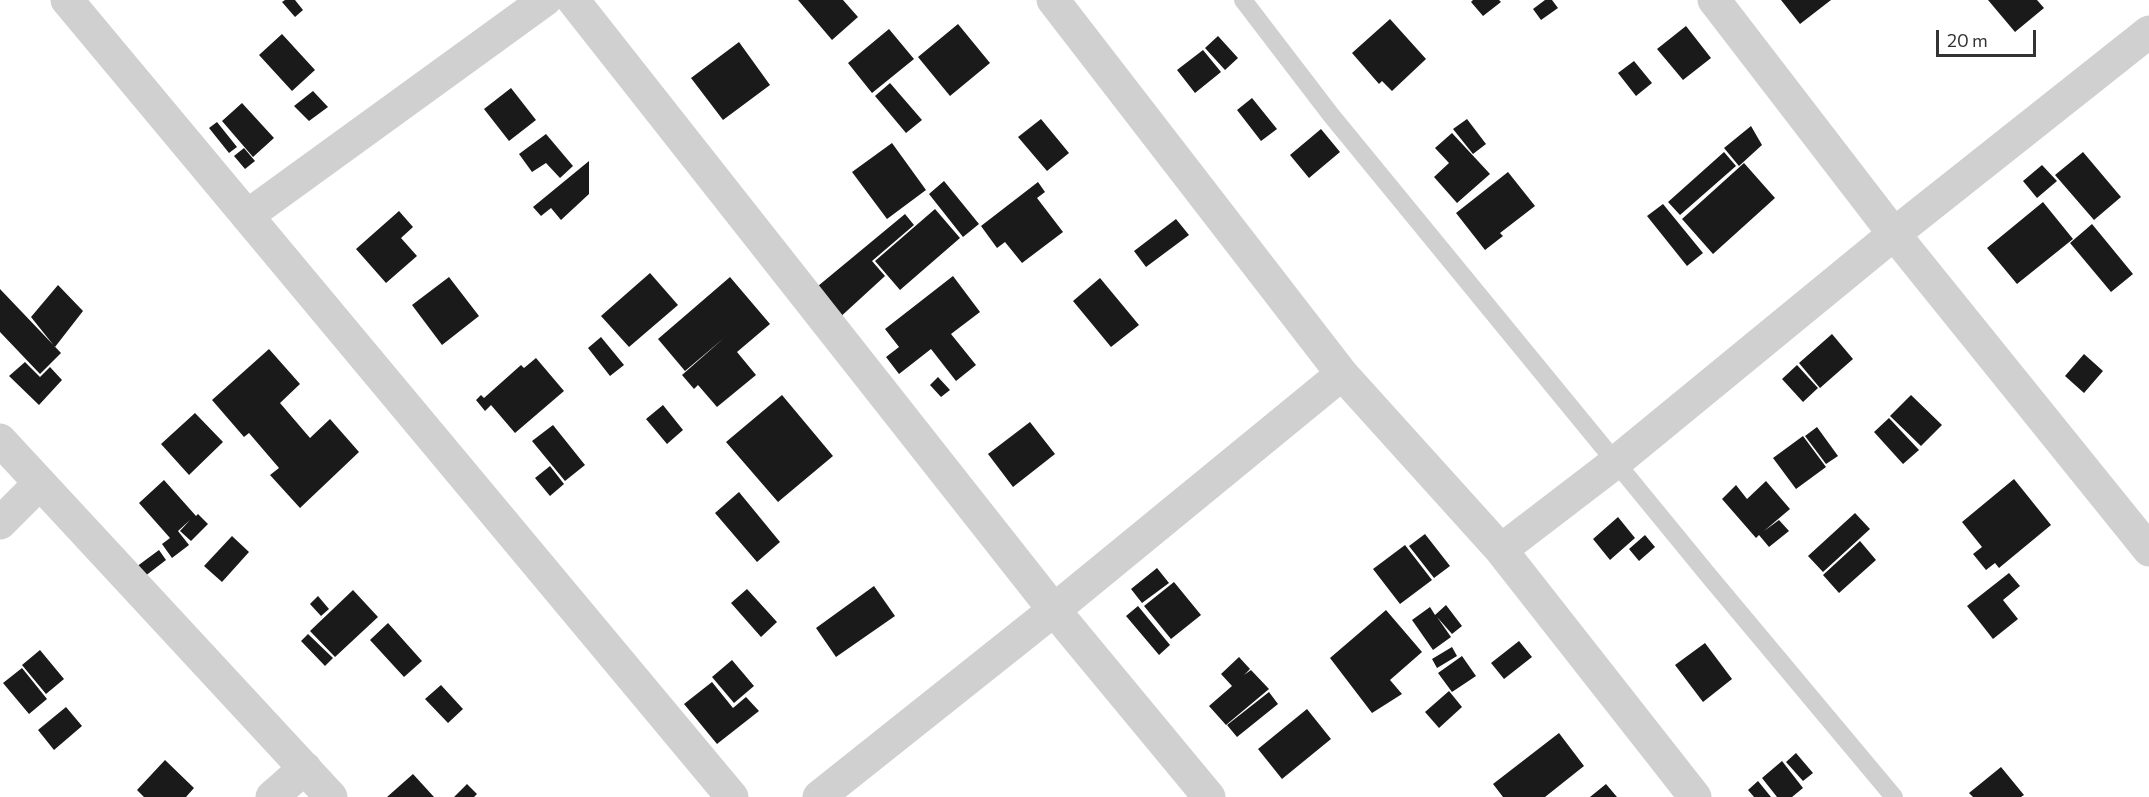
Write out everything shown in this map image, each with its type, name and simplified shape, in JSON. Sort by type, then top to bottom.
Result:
[{"type":"street","points":[[67,0],[732,797]]},
{"type":"street","points":[[248,216],[545,0]]},
{"type":"street","points":[[573,0],[1054,610],[1209,797]]},
{"type":"street","points":[[1053,0],[1342,374],[1501,550],[1695,797]]},
{"type":"street","points":[[1714,0],[1894,234],[2149,550]]},
{"type":"street","points":[[1501,550],[1616,462],[1894,234],[2149,32]]},
{"type":"street","points":[[819,797],[1054,610],[1342,374]]},
{"type":"street","points":[[0,440],[331,797]]},
{"type":"street","points":[[0,523],[40,483]]},
{"type":"street","points":[[272,797],[304,768]]},
{"type":"lane","points":[[1243,0],[1331,115],[1894,797]]},
{"type":"building","points":[[295,0],[303,10],[295,17],[282,2]]},
{"type":"building","points":[[798,0],[843,0],[858,17],[832,40]]},
{"type":"building","points":[[1473,0],[1499,0],[1501,2],[1483,16],[1471,2]]},
{"type":"building","points":[[1545,0],[1552,0],[1558,8],[1541,20],[1533,9]]},
{"type":"building","points":[[1781,0],[1831,0],[1800,24]]},
{"type":"building","points":[[1988,0],[2037,0],[2044,8],[2015,32]]},
{"type":"building","points":[[1390,19],[1426,59],[1392,91],[1382,81],[1379,84],[1352,53]]},
{"type":"building","points":[[958,24],[990,63],[950,96],[918,57]]},
{"type":"building","points":[[1686,26],[1711,58],[1683,80],[1657,49]]},
{"type":"building","points":[[889,29],[914,59],[872,93],[848,63]]},
{"type":"building","points":[[282,34],[315,70],[292,91],[259,55]]},
{"type":"building","points":[[1218,36],[1238,58],[1225,70],[1205,48]]},
{"type":"building","points":[[739,42],[770,85],[723,120],[691,78]]},
{"type":"building","points":[[1203,50],[1221,72],[1195,93],[1177,70]]},
{"type":"building","points":[[1634,61],[1652,83],[1636,96],[1618,73]]},
{"type":"building","points":[[890,83],[922,120],[906,133],[875,96]]},
{"type":"building","points":[[511,88],[536,120],[509,141],[484,109]]},
{"type":"building","points":[[313,91],[328,107],[309,121],[294,106]]},
{"type":"building","points":[[1252,98],[1277,129],[1261,141],[1237,110]]},
{"type":"building","points":[[242,103],[274,138],[253,157],[222,121]]},
{"type":"building","points":[[1041,119],[1069,153],[1047,171],[1018,137]]},
{"type":"building","points":[[1467,119],[1486,144],[1473,154],[1453,129]]},
{"type":"building","points":[[217,122],[237,147],[229,153],[209,128]]},
{"type":"building","points":[[1751,126],[1762,145],[1739,166],[1724,148]]},
{"type":"building","points":[[1321,129],[1340,152],[1309,178],[1290,155]]},
{"type":"building","points":[[1452,133],[1490,174],[1457,203],[1434,177],[1449,163],[1435,148]]},
{"type":"building","points":[[546,134],[573,166],[560,178],[546,163],[532,172],[519,154]]},
{"type":"building","points":[[892,143],[926,190],[887,219],[852,172]]},
{"type":"building","points":[[244,148],[255,161],[245,169],[234,156]]},
{"type":"building","points":[[1724,152],[1736,166],[1680,215],[1668,202]]},
{"type":"building","points":[[2083,152],[2121,197],[2094,220],[2055,175]]},
{"type":"building","points":[[589,161],[589,194],[561,220],[551,208],[541,216],[533,207]]},
{"type":"building","points":[[1744,163],[1775,198],[1713,254],[1682,219]]},
{"type":"building","points":[[2042,165],[2057,181],[2037,198],[2023,181]]},
{"type":"building","points":[[1508,172],[1535,206],[1500,233],[1503,236],[1485,250],[1456,213]]},
{"type":"building","points":[[944,181],[979,224],[963,237],[929,194]]},
{"type":"building","points":[[1038,182],[1045,192],[1037,198],[1063,232],[1022,263],[1005,242],[997,248],[981,226]]},
{"type":"building","points":[[2043,202],[2073,239],[2017,284],[1987,248]]},
{"type":"building","points":[[1663,204],[1703,253],[1687,266],[1647,216]]},
{"type":"building","points":[[935,209],[960,238],[900,290],[875,261]]},
{"type":"building","points":[[399,211],[413,227],[401,238],[417,256],[386,283],[356,249]]},
{"type":"building","points":[[905,214],[914,225],[872,261],[885,276],[837,320],[812,291]]},
{"type":"building","points":[[1176,219],[1189,235],[1146,267],[1134,251]]},
{"type":"building","points":[[2092,224],[2133,274],[2111,292],[2070,243]]},
{"type":"building","points":[[650,273],[678,305],[629,347],[601,316]]},
{"type":"building","points":[[953,276],[980,312],[951,334],[976,365],[956,381],[931,349],[899,374],[886,357],[899,347],[885,329]]},
{"type":"building","points":[[449,277],[479,316],[442,345],[412,305]]},
{"type":"building","points":[[730,277],[770,324],[737,352],[756,375],[717,407],[698,385],[694,389],[682,375],[724,338],[685,371],[658,339]]},
{"type":"building","points":[[1100,278],[1139,325],[1111,347],[1073,301]]},
{"type":"building","points":[[58,285],[83,311],[55,347],[31,317]]},
{"type":"building","points":[[0,289],[61,353],[40,374],[0,332]]},
{"type":"building","points":[[1832,334],[1853,359],[1820,388],[1799,363]]},
{"type":"building","points":[[601,337],[624,365],[610,376],[588,348]]},
{"type":"building","points":[[269,349],[300,384],[280,403],[310,438],[330,419],[359,452],[300,508],[270,475],[279,468],[249,433],[244,437],[212,400]]},
{"type":"building","points":[[2084,354],[2103,371],[2084,393],[2065,376]]},
{"type":"building","points":[[536,358],[564,391],[515,433],[491,405],[485,411],[476,400],[481,395],[484,398],[521,365],[524,368]]},
{"type":"building","points":[[25,362],[40,377],[50,367],[62,380],[39,405],[9,376]]},
{"type":"building","points":[[1797,365],[1818,388],[1803,402],[1782,379]]},
{"type":"building","points":[[938,377],[950,390],[941,397],[930,385]]},
{"type":"building","points":[[782,395],[833,456],[778,502],[726,442]]},
{"type":"building","points":[[1911,395],[1942,425],[1921,446],[1890,416]]},
{"type":"building","points":[[663,405],[683,430],[667,444],[646,419]]},
{"type":"building","points":[[195,413],[223,442],[189,475],[161,444]]},
{"type":"building","points":[[1889,418],[1919,450],[1903,464],[1874,432]]},
{"type":"building","points":[[1030,422],[1055,454],[1013,487],[988,454]]},
{"type":"building","points":[[553,425],[585,465],[565,481],[532,441]]},
{"type":"building","points":[[1817,427],[1838,456],[1826,464],[1805,436]]},
{"type":"building","points":[[1803,436],[1826,467],[1796,489],[1773,458]]},
{"type":"building","points":[[550,466],[564,484],[550,496],[535,478]]},
{"type":"building","points":[[2014,479],[2051,525],[1999,568],[1995,563],[1986,570],[1973,554],[1982,547],[1962,522]]},
{"type":"building","points":[[164,480],[196,516],[198,514],[208,524],[191,541],[180,531],[190,520],[178,531],[189,545],[172,558],[162,544],[170,538],[139,503]]},
{"type":"building","points":[[1766,481],[1790,509],[1764,531],[1779,520],[1789,531],[1769,547],[1759,535],[1756,538],[1722,499],[1736,485],[1747,499]]},
{"type":"building","points":[[739,492],[780,542],[757,562],[715,513]]},
{"type":"building","points":[[1855,513],[1870,529],[1823,572],[1808,556]]},
{"type":"building","points":[[1618,517],[1635,538],[1610,560],[1593,539]]},
{"type":"building","points":[[1425,534],[1450,566],[1434,578],[1409,546]]},
{"type":"building","points":[[1645,535],[1655,547],[1639,561],[1629,549]]},
{"type":"building","points":[[232,536],[249,552],[222,582],[204,566]]},
{"type":"building","points":[[1860,541],[1876,560],[1839,593],[1823,575]]},
{"type":"building","points":[[1405,545],[1432,580],[1400,604],[1373,569]]},
{"type":"building","points":[[159,550],[166,560],[140,580],[132,570]]},
{"type":"building","points":[[1157,568],[1169,583],[1142,603],[1131,589]]},
{"type":"building","points":[[2009,573],[2020,586],[2003,600],[2018,619],[1993,639],[1967,606]]},
{"type":"building","points":[[1174,582],[1201,615],[1171,639],[1144,606]]},
{"type":"building","points":[[874,586],[895,616],[836,657],[816,628]]},
{"type":"building","points":[[747,589],[777,622],[761,637],[731,603]]},
{"type":"building","points":[[353,590],[378,617],[335,657],[310,631]]},
{"type":"building","points":[[318,596],[329,609],[321,616],[310,604]]},
{"type":"building","points":[[1446,605],[1462,626],[1452,634],[1437,617],[1451,637],[1433,650],[1412,620],[1430,607],[1435,615]]},
{"type":"building","points":[[1138,606],[1170,645],[1159,655],[1126,616]]},
{"type":"building","points":[[1386,610],[1422,652],[1390,680],[1402,694],[1372,713],[1330,658]]},
{"type":"building","points":[[388,623],[422,661],[404,677],[370,640]]},
{"type":"building","points":[[308,634],[333,658],[325,666],[301,641]]},
{"type":"building","points":[[1519,641],[1532,657],[1504,679],[1491,663]]},
{"type":"building","points":[[1705,643],[1732,679],[1703,702],[1675,665]]},
{"type":"building","points":[[1452,647],[1457,656],[1437,668],[1432,659]]},
{"type":"building","points":[[40,650],[64,679],[46,694],[22,665]]},
{"type":"building","points":[[1462,656],[1476,676],[1452,692],[1438,673]]},
{"type":"building","points":[[1239,657],[1250,669],[1244,675],[1251,670],[1269,689],[1226,725],[1209,706],[1232,686],[1221,674]]},
{"type":"building","points":[[732,660],[754,686],[734,703],[712,677]]},
{"type":"building","points":[[22,668],[47,699],[29,714],[3,683]]},
{"type":"building","points":[[712,682],[733,708],[746,697],[759,711],[717,744],[684,704]]},
{"type":"building","points":[[441,685],[463,709],[448,723],[425,699]]},
{"type":"building","points":[[1449,691],[1462,707],[1439,728],[1425,712]]},
{"type":"building","points":[[1269,692],[1278,704],[1237,737],[1227,725]]},
{"type":"building","points":[[66,707],[82,726],[54,750],[38,730]]},
{"type":"building","points":[[1307,709],[1331,739],[1282,779],[1258,749]]},
{"type":"building","points":[[1559,733],[1584,766],[1545,797],[1503,797],[1493,784]]},
{"type":"building","points":[[1796,753],[1813,773],[1803,781],[1786,762]]},
{"type":"building","points":[[165,760],[194,788],[186,797],[144,797],[137,790]]},
{"type":"building","points":[[1782,761],[1803,788],[1792,797],[1777,797],[1762,778]]},
{"type":"building","points":[[2001,767],[2024,795],[2021,797],[1973,797],[1969,793]]},
{"type":"building","points":[[413,774],[434,797],[387,797]]},
{"type":"building","points":[[1758,781],[1771,797],[1754,797],[1748,790]]},
{"type":"building","points":[[467,784],[477,794],[474,797],[454,797]]},
{"type":"building","points":[[1606,784],[1617,797],[1590,797]]}]
